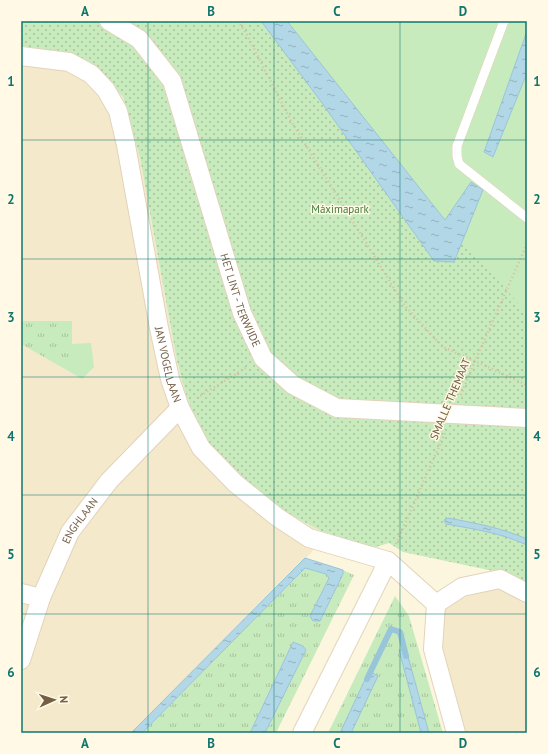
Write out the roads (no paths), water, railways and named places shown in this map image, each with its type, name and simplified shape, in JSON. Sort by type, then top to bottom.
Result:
[{"type":"street","name":"HET LINT - TERWIJDE","points":[[109,21],[139,39],[172,81],[242,313],[263,358],[293,385],[337,408],[527,418]]},
{"type":"street","name":"JAN VOGELLAAN","points":[[21,56],[69,62],[91,74],[106,90],[118,111],[126,145],[159,328],[170,379],[180,408],[201,448],[235,483],[277,517],[309,538],[388,561],[436,604]]},
{"type":"street","name":"ENGHLAAN","points":[[21,660],[41,598],[70,532],[109,482],[180,408]]},
{"type":"street","points":[[302,733],[388,561]]},
{"type":"street","points":[[456,733],[434,649],[436,604],[462,587],[500,579],[527,593]]},
{"type":"street","points":[[21,593],[41,598]]},
{"type":"lane","points":[[504,21],[457,146],[457,156],[459,164],[527,218]]},
{"type":"water","points":[[261,21],[287,21],[445,220],[471,182],[483,190],[454,262],[434,261],[322,103]]},
{"type":"water","points":[[527,31],[527,73],[493,157],[484,152]]},
{"type":"water","points":[[448,518],[508,532],[527,539],[527,545],[497,534],[446,524],[444,520]]},
{"type":"water","points":[[305,558],[343,570],[343,574],[320,621],[313,621],[310,616],[329,578],[326,574],[305,568],[142,733],[131,733]]},
{"type":"water","points":[[293,642],[303,646],[306,650],[265,733],[250,733]]},
{"type":"water","points":[[406,649],[429,733],[421,733],[399,650]]},
{"type":"water","points":[[369,671],[378,676],[351,733],[340,733]]},
{"type":"waterway","points":[[367,679],[391,629],[400,632],[406,656]]},
{"type":"park label","name":"Máximapark","points":[[340,209]]}]
